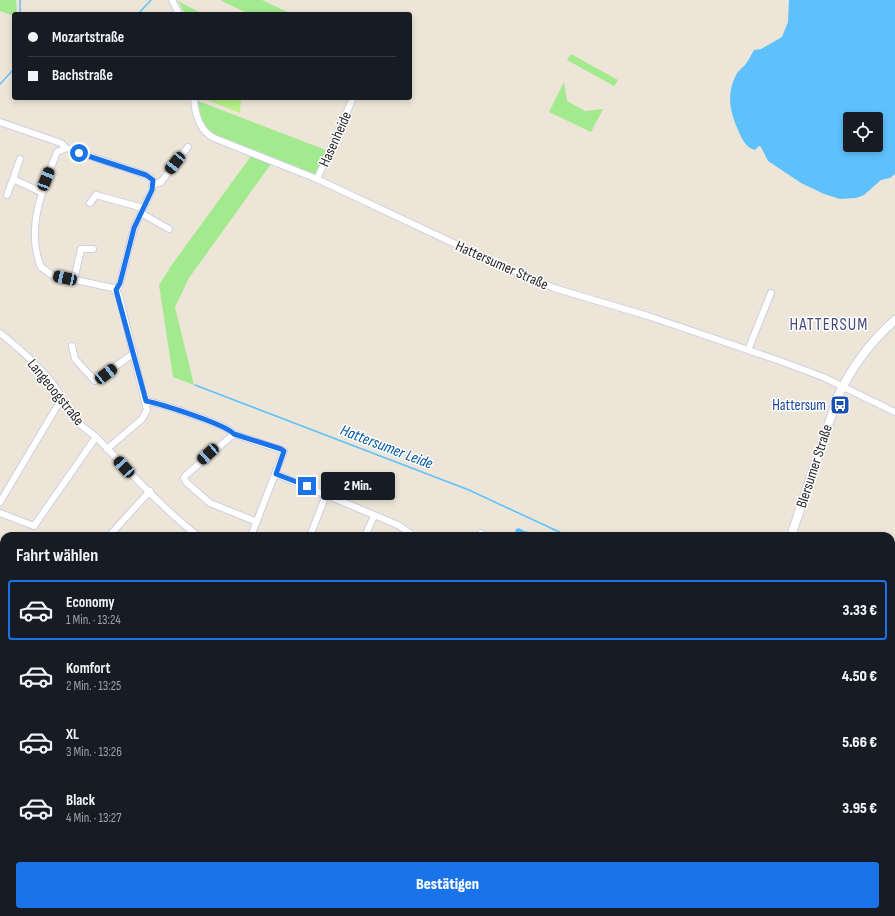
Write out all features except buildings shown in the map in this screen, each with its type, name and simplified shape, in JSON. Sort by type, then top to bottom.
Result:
[{"type":"main road","name":"Blersumer Straße","points":[[792,532],[831,413],[842,387],[868,347],[895,320]]},
{"type":"street","points":[[172,0],[178,12]]},
{"type":"street","name":"Hattersumer Straße","points":[[194,100],[203,130],[208,135],[317,180],[498,264],[554,288],[648,316],[783,362],[842,387],[895,412]]},
{"type":"street","name":"Hasenheide","points":[[317,180],[352,100]]},
{"type":"street","points":[[0,122],[61,143],[66,148],[146,175],[153,180],[154,184]]},
{"type":"street","points":[[107,449],[142,419],[147,410],[134,353],[116,290],[120,283],[134,228],[154,184],[161,182],[188,147]]},
{"type":"street","points":[[66,148],[57,152],[38,202],[36,237],[39,262],[45,272],[52,275],[109,287],[116,290]]},
{"type":"street","points":[[7,195],[20,159]]},
{"type":"street","points":[[13,179],[41,192]]},
{"type":"street","points":[[90,202],[96,195],[142,210],[169,229]]},
{"type":"street","points":[[74,280],[81,249],[93,248]]},
{"type":"street","points":[[748,350],[771,293]]},
{"type":"street","name":"Langeoogstraße","points":[[0,333],[34,363],[55,387],[74,419],[96,437],[188,532]]},
{"type":"street","points":[[72,346],[75,359],[95,381],[134,353]]},
{"type":"street","points":[[0,502],[62,398]]},
{"type":"street","points":[[146,401],[215,424],[230,430],[234,434],[284,451],[253,532]]},
{"type":"street","points":[[234,434],[197,464],[186,474],[184,478],[186,482],[210,503],[257,522]]},
{"type":"street","points":[[0,513],[34,526],[96,437]]},
{"type":"street","points":[[276,474],[398,526],[408,532]]},
{"type":"street","points":[[113,532],[150,491]]},
{"type":"street","points":[[312,532],[326,495]]},
{"type":"street","points":[[367,532],[374,516]]},
{"type":"green space","points":[[0,0],[16,0],[17,12],[12,12],[12,15],[0,11]]},
{"type":"green space","points":[[220,0],[262,0],[288,12],[245,12]]},
{"type":"green space","points":[[178,1],[199,12],[184,12]]},
{"type":"green space","points":[[571,54],[618,80],[614,86],[567,60]]},
{"type":"green space","points":[[564,82],[567,101],[585,111],[603,109],[591,132],[549,112]]},
{"type":"green space","points":[[207,100],[241,100],[240,113]]},
{"type":"green space","points":[[198,101],[326,150],[316,175],[210,133],[201,118]]},
{"type":"green space","points":[[251,156],[271,164],[189,278],[175,307],[194,385],[173,377],[159,285],[168,271],[172,272],[168,270]]},
{"type":"water","points":[[789,0],[895,0],[895,174],[890,178],[881,180],[864,195],[856,198],[840,199],[824,194],[801,183],[768,161],[761,147],[759,146],[755,150],[752,149],[746,145],[742,139],[731,110],[730,96],[733,82],[736,75],[747,63],[754,50],[761,49],[782,37],[788,22]]},
{"type":"water","points":[[519,528],[530,532],[515,532],[516,529]]},
{"type":"waterway","points":[[20,0],[20,12]]},
{"type":"waterway","points":[[140,12],[151,0]]},
{"type":"waterway","points":[[0,84],[12,71]]},
{"type":"waterway","name":"Hattersumer Leide","points":[[195,385],[469,490],[559,532]]},
{"type":"place","name":"Hattersum","points":[[840,405]]},
{"type":"district","name":"HATTERSUM","points":[[829,324]]},
{"type":"route","points":[[79,153],[146,175],[153,180],[154,184],[152,190],[136,222],[120,283],[116,290],[119,295],[146,401],[155,402],[230,430],[234,434],[281,449],[284,451],[284,455],[276,474],[301,485],[307,486]]}]
